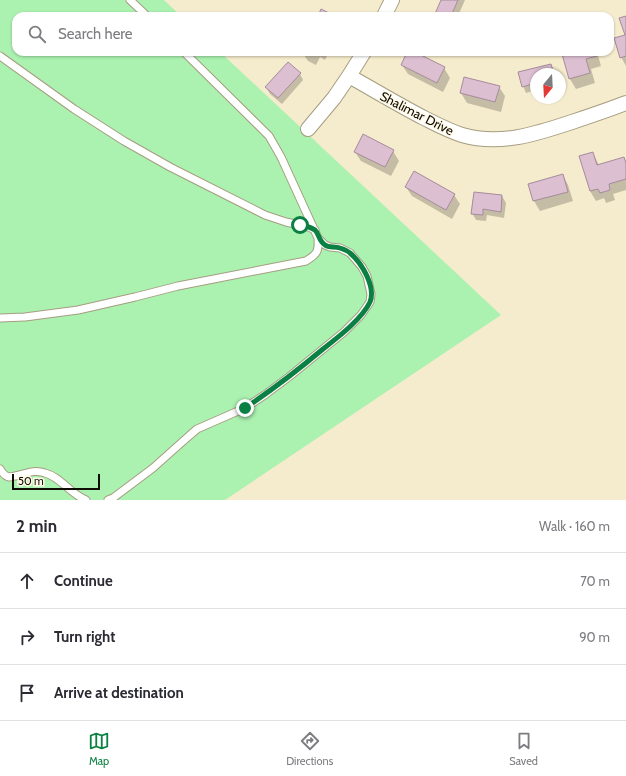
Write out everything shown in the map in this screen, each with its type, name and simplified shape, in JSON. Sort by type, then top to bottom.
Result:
[{"type":"street","points":[[386,12],[392,0]]},
{"type":"street","points":[[308,129],[334,98],[350,76],[362,56]]},
{"type":"street","name":"Shalimar Drive","points":[[350,76],[407,109],[448,130],[480,139],[495,140],[520,137],[545,131],[626,104]]},
{"type":"lane","points":[[130,0],[143,12]]},
{"type":"lane","points":[[0,56],[124,141],[170,167],[265,215],[315,230]]},
{"type":"lane","points":[[0,318],[25,317],[78,310],[178,286],[306,261],[314,255],[319,248],[315,230],[281,157],[269,136],[188,56]]},
{"type":"lane","points":[[108,500],[113,498],[153,468],[197,429],[245,408],[266,394],[344,332],[361,315],[370,302],[372,294],[368,276],[350,253],[340,248],[325,245],[318,238]]},
{"type":"lane","points":[[0,469],[3,474],[8,477],[17,476],[32,471],[45,472],[60,481],[80,498],[86,500]]},
{"type":"green space","points":[[0,0],[164,0],[177,12],[12,12],[12,56],[224,56],[501,315],[225,500],[0,500]]},
{"type":"building","points":[[441,0],[458,0],[453,12],[436,12]]},
{"type":"building","points":[[321,9],[327,12],[320,12]]},
{"type":"building","points":[[626,16],[626,56],[620,58],[614,38],[625,35],[619,18]]},
{"type":"building","points":[[405,56],[423,56],[445,67],[437,83],[401,65]]},
{"type":"building","points":[[563,56],[597,56],[586,59],[590,73],[569,79]]},
{"type":"building","points":[[288,62],[301,73],[278,98],[265,87]]},
{"type":"building","points":[[551,64],[552,68],[534,68]]},
{"type":"building","points":[[530,69],[530,85],[522,87],[518,72]]},
{"type":"building","points":[[464,77],[500,86],[495,102],[460,93]]},
{"type":"building","points":[[363,134],[394,150],[385,167],[354,152]]},
{"type":"building","points":[[593,152],[597,165],[624,157],[626,163],[626,179],[609,184],[610,190],[600,193],[598,189],[590,191],[579,156]]},
{"type":"building","points":[[414,171],[455,194],[446,210],[405,187]]},
{"type":"building","points":[[563,174],[568,192],[533,201],[528,184]]},
{"type":"building","points":[[474,192],[502,195],[501,212],[483,209],[483,215],[471,214]]},
{"type":"route","points":[[245,408],[290,376],[344,332],[361,315],[370,302],[372,294],[368,276],[350,253],[340,248],[325,245],[318,238],[315,230],[300,225]]}]
